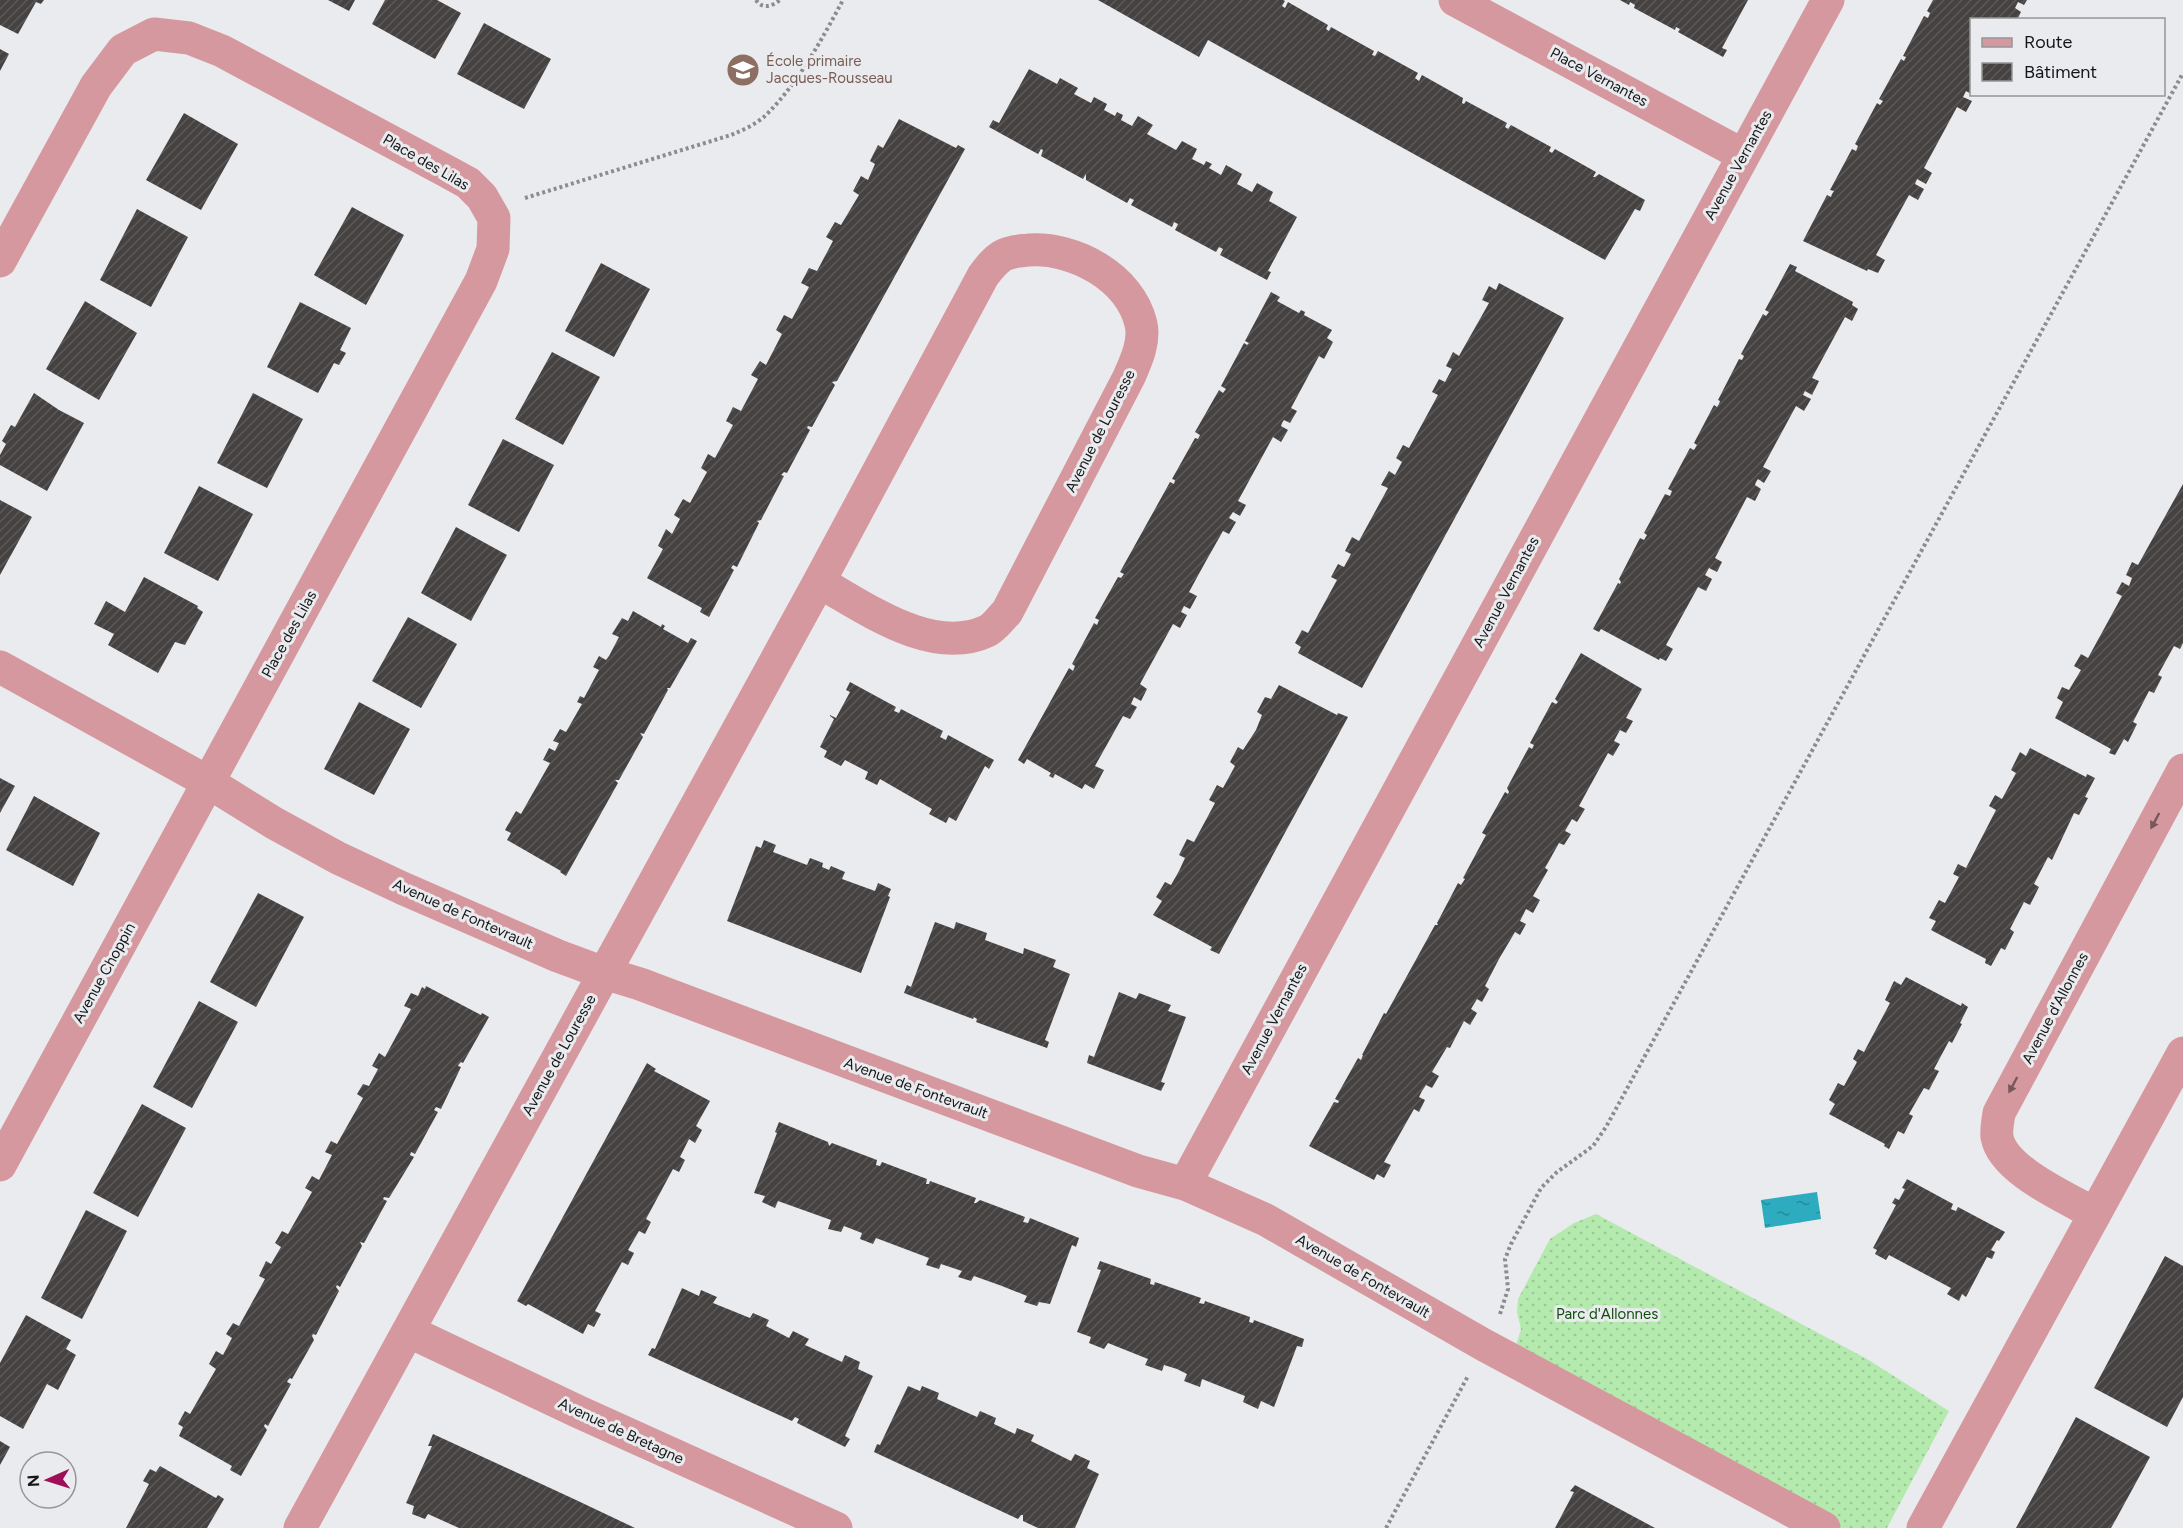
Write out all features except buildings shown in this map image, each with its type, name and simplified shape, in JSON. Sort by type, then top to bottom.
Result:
[{"type":"street","name":"Place Vernantes","points":[[1455,0],[1743,155]]},
{"type":"street","name":"Avenue Vernantes","points":[[1185,1184],[1828,0]]},
{"type":"street","name":"Place des Lilas","points":[[0,261],[96,86],[123,50],[154,34],[189,38],[222,51],[448,172],[468,183],[482,198],[494,218],[494,249],[481,281],[208,782]]},
{"type":"street","name":"Avenue de Louresse","points":[[300,1528],[819,582],[974,292],[992,264],[1004,255],[1018,251],[1043,249],[1074,255],[1116,282],[1132,300],[1142,325],[1140,352],[1130,378],[1007,612],[988,631],[961,638],[931,637],[897,625],[819,582]]},
{"type":"street","name":"Avenue de Fontevrault","points":[[0,667],[208,782],[274,823],[338,858],[456,912],[604,974],[640,984],[1138,1171],[1185,1184],[1266,1220],[1484,1345],[1824,1528]]},
{"type":"street","name":"Avenue d'Allonnes","points":[[2095,1214],[2027,1176],[2008,1158],[1997,1137],[1999,1113],[2183,770]]},
{"type":"street","name":"Avenue Choppin","points":[[3,1152],[208,782]]},
{"type":"street","points":[[1923,1528],[2183,1053]]},
{"type":"street","name":"Avenue de Bretagne","points":[[408,1331],[579,1412],[836,1528]]},
{"type":"path","points":[[756,0],[768,7],[780,0]]},
{"type":"path","points":[[525,198],[748,128],[766,115],[796,78],[843,0]]},
{"type":"path","points":[[1499,1316],[1508,1289],[1505,1259],[1541,1188],[1557,1172],[1593,1146],[1606,1127],[2183,73]]},
{"type":"path","points":[[1386,1528],[1465,1384]]},
{"type":"green space","name":"Parc d'Allonnes","points":[[1596,1214],[1867,1359],[1949,1411],[1887,1528],[1842,1528],[1512,1359],[1521,1329],[1517,1312],[1518,1299],[1550,1239],[1574,1223]]},
{"type":"water","points":[[1817,1192],[1821,1219],[1765,1228],[1761,1200]]},
{"type":"place","name":"École primaire Jacques-Rousseau","points":[[743,70]]}]
